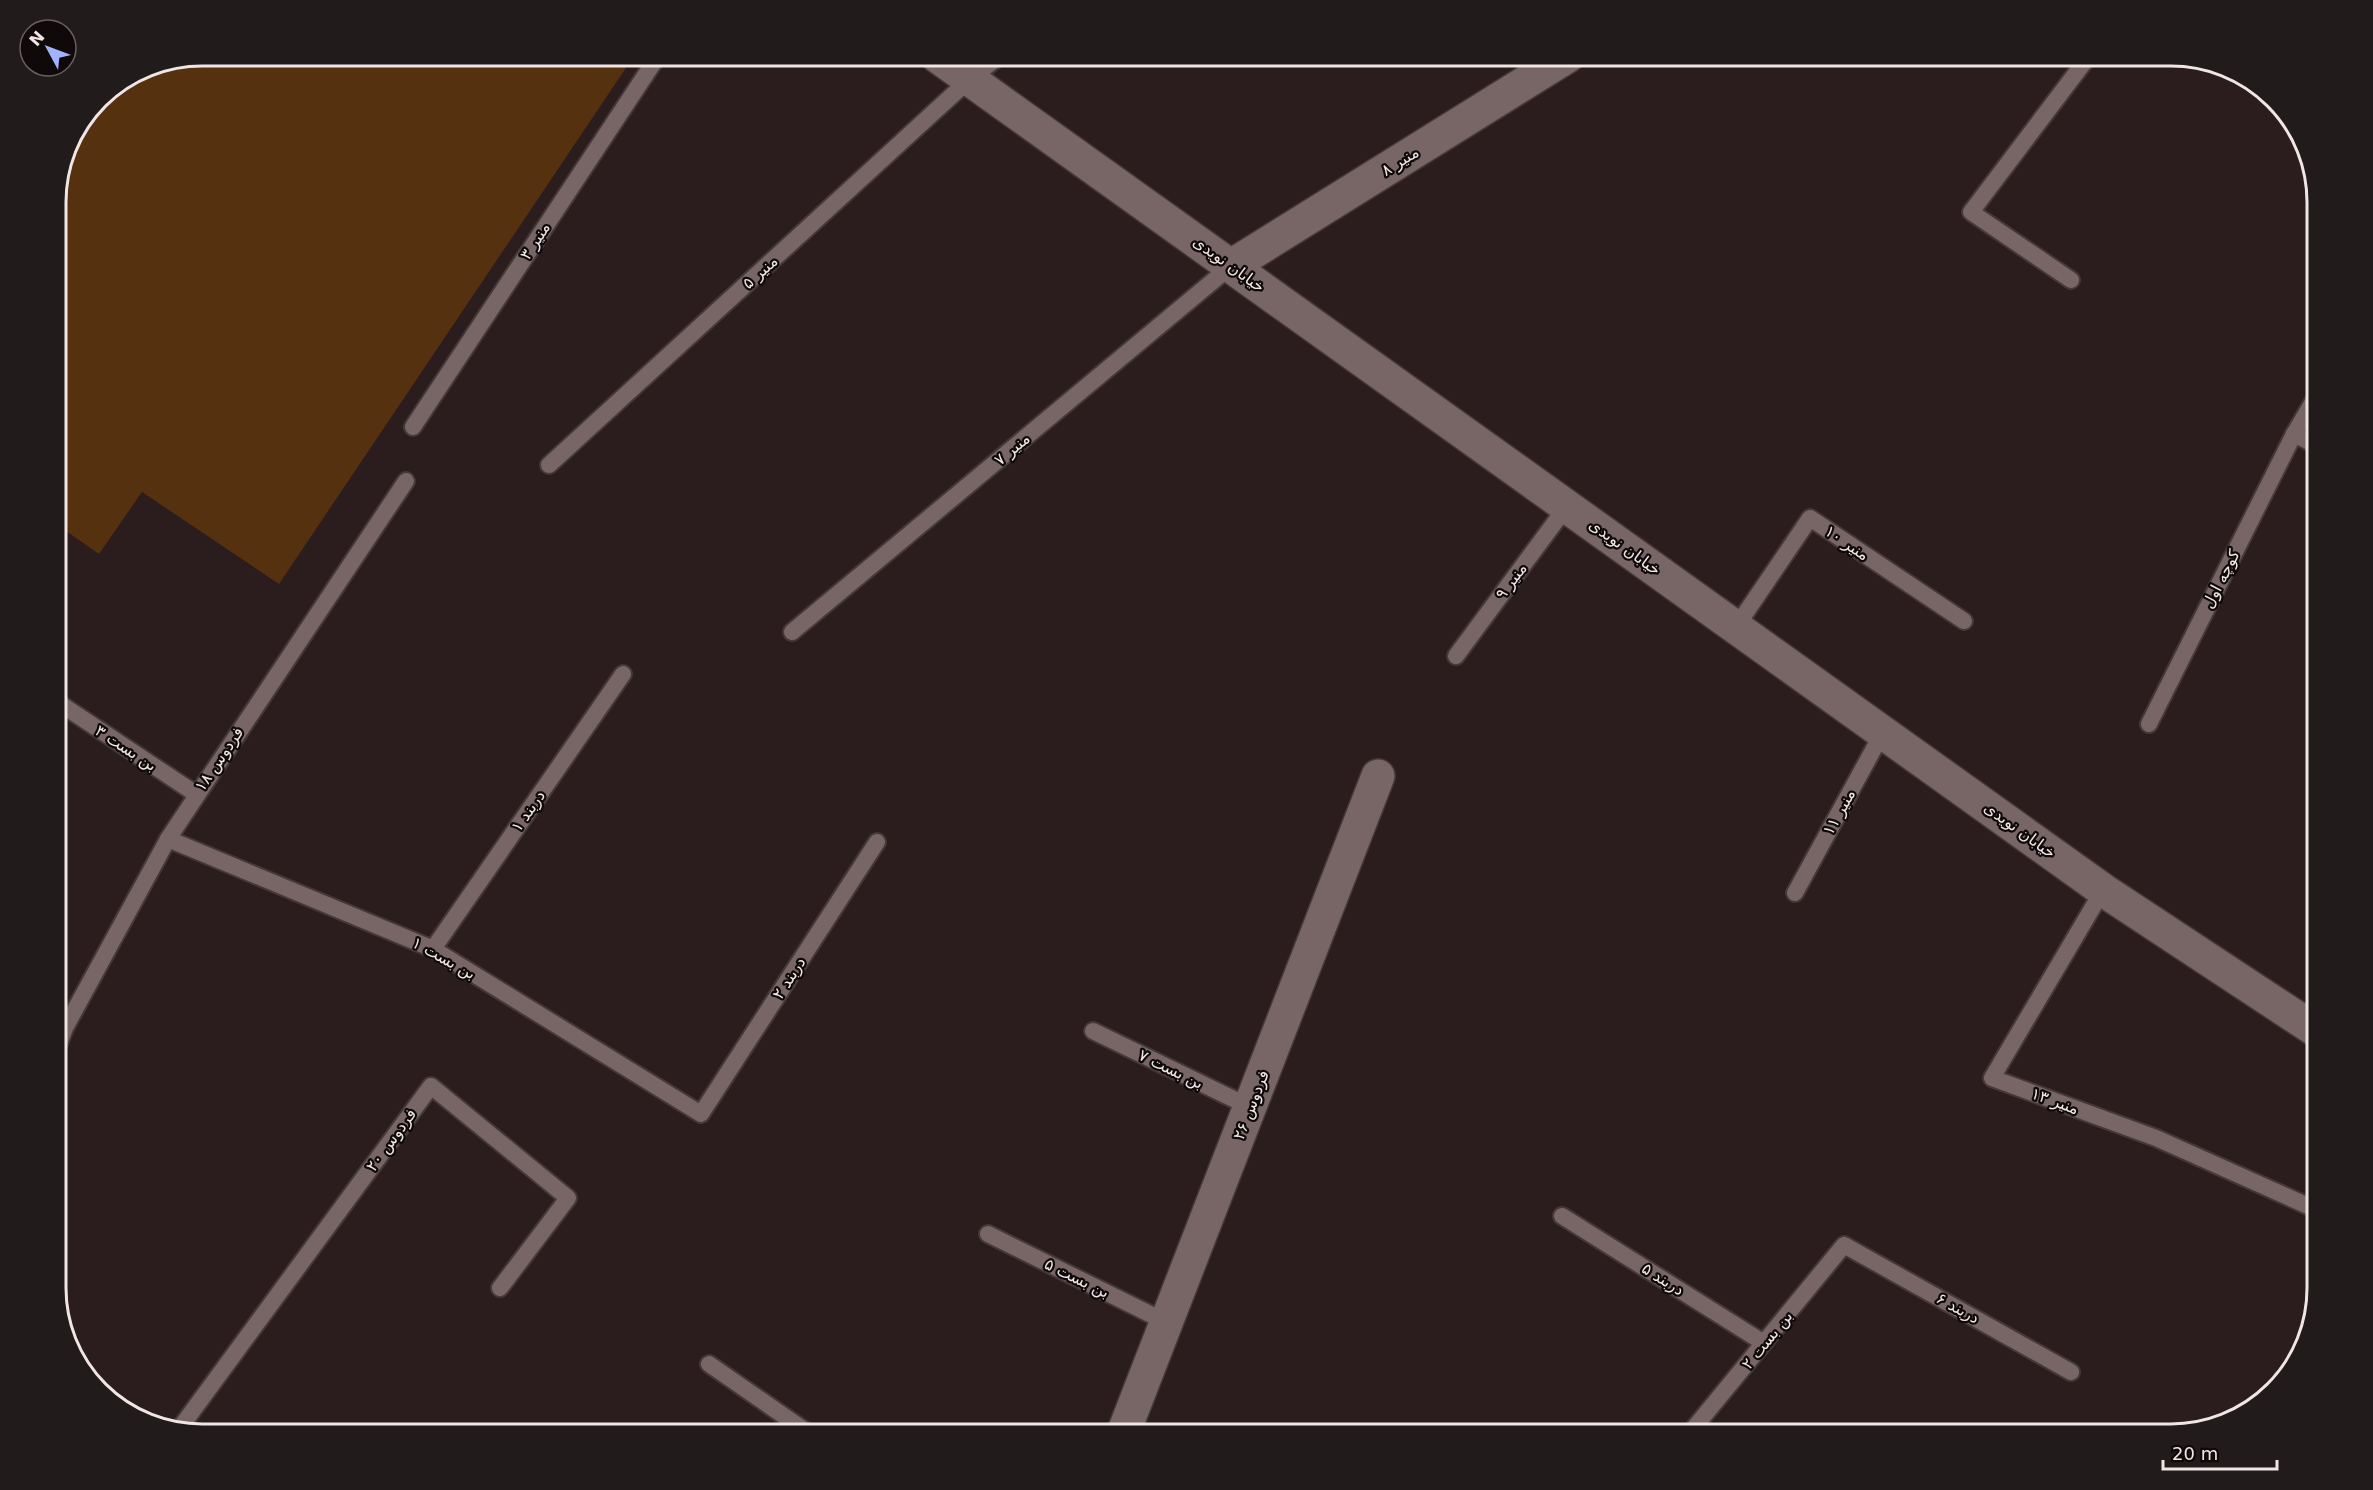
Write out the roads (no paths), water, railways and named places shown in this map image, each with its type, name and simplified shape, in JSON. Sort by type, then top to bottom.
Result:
[{"type":"street","name":"خیابان نویدی","points":[[951,66],[2103,890],[2307,1024]]},
{"type":"street","name":"منیر ۸","points":[[1231,266],[1552,66]]},
{"type":"street","name":"فردوس ۲۶","points":[[1127,1424],[1378,776]]},
{"type":"lane","name":"منیر ۳","points":[[413,427],[651,66]]},
{"type":"lane","name":"منیر ۵","points":[[549,465],[970,79],[987,66]]},
{"type":"lane","points":[[2071,280],[1971,212],[2081,66]]},
{"type":"lane","name":"منیر ۷","points":[[792,632],[1231,266]]},
{"type":"lane","name":"کوچه اول","points":[[2149,724],[2294,434],[2307,413]]},
{"type":"lane","points":[[2294,434],[2307,440]]},
{"type":"lane","name":"فردوس ۱۸","points":[[66,1026],[168,838],[406,481]]},
{"type":"lane","name":"منیر ۹","points":[[1456,656],[1567,506]]},
{"type":"lane","name":"منیر ۱۰","points":[[1736,627],[1810,518],[1964,621]]},
{"type":"lane","name":"دربند ۱","points":[[433,949],[623,674]]},
{"type":"lane","name":"بن بست ۳","points":[[66,709],[196,794]]},
{"type":"lane","name":"منیر ۱۱","points":[[1795,893],[1883,732]]},
{"type":"lane","name":"بن بست ۱","points":[[168,838],[433,949],[701,1114]]},
{"type":"lane","name":"دربند ۲","points":[[701,1114],[877,842]]},
{"type":"lane","name":"منیر ۱۳","points":[[2103,890],[1992,1078],[2156,1138],[2307,1205]]},
{"type":"lane","name":"بن بست ۷","points":[[1093,1030],[1250,1107]]},
{"type":"lane","name":"فردوس ۲۰","points":[[184,1423],[430,1086],[568,1198],[500,1288]]},
{"type":"lane","name":"دربند ۵","points":[[1562,1216],[1764,1343]]},
{"type":"lane","name":"بن بست ۵","points":[[988,1234],[1166,1322]]},
{"type":"lane","name":"بن بست ۲","points":[[1697,1424],[1844,1245]]},
{"type":"lane","name":"دربند ۶","points":[[1844,1245],[2071,1372]]},
{"type":"lane","points":[[709,1364],[796,1424]]}]
